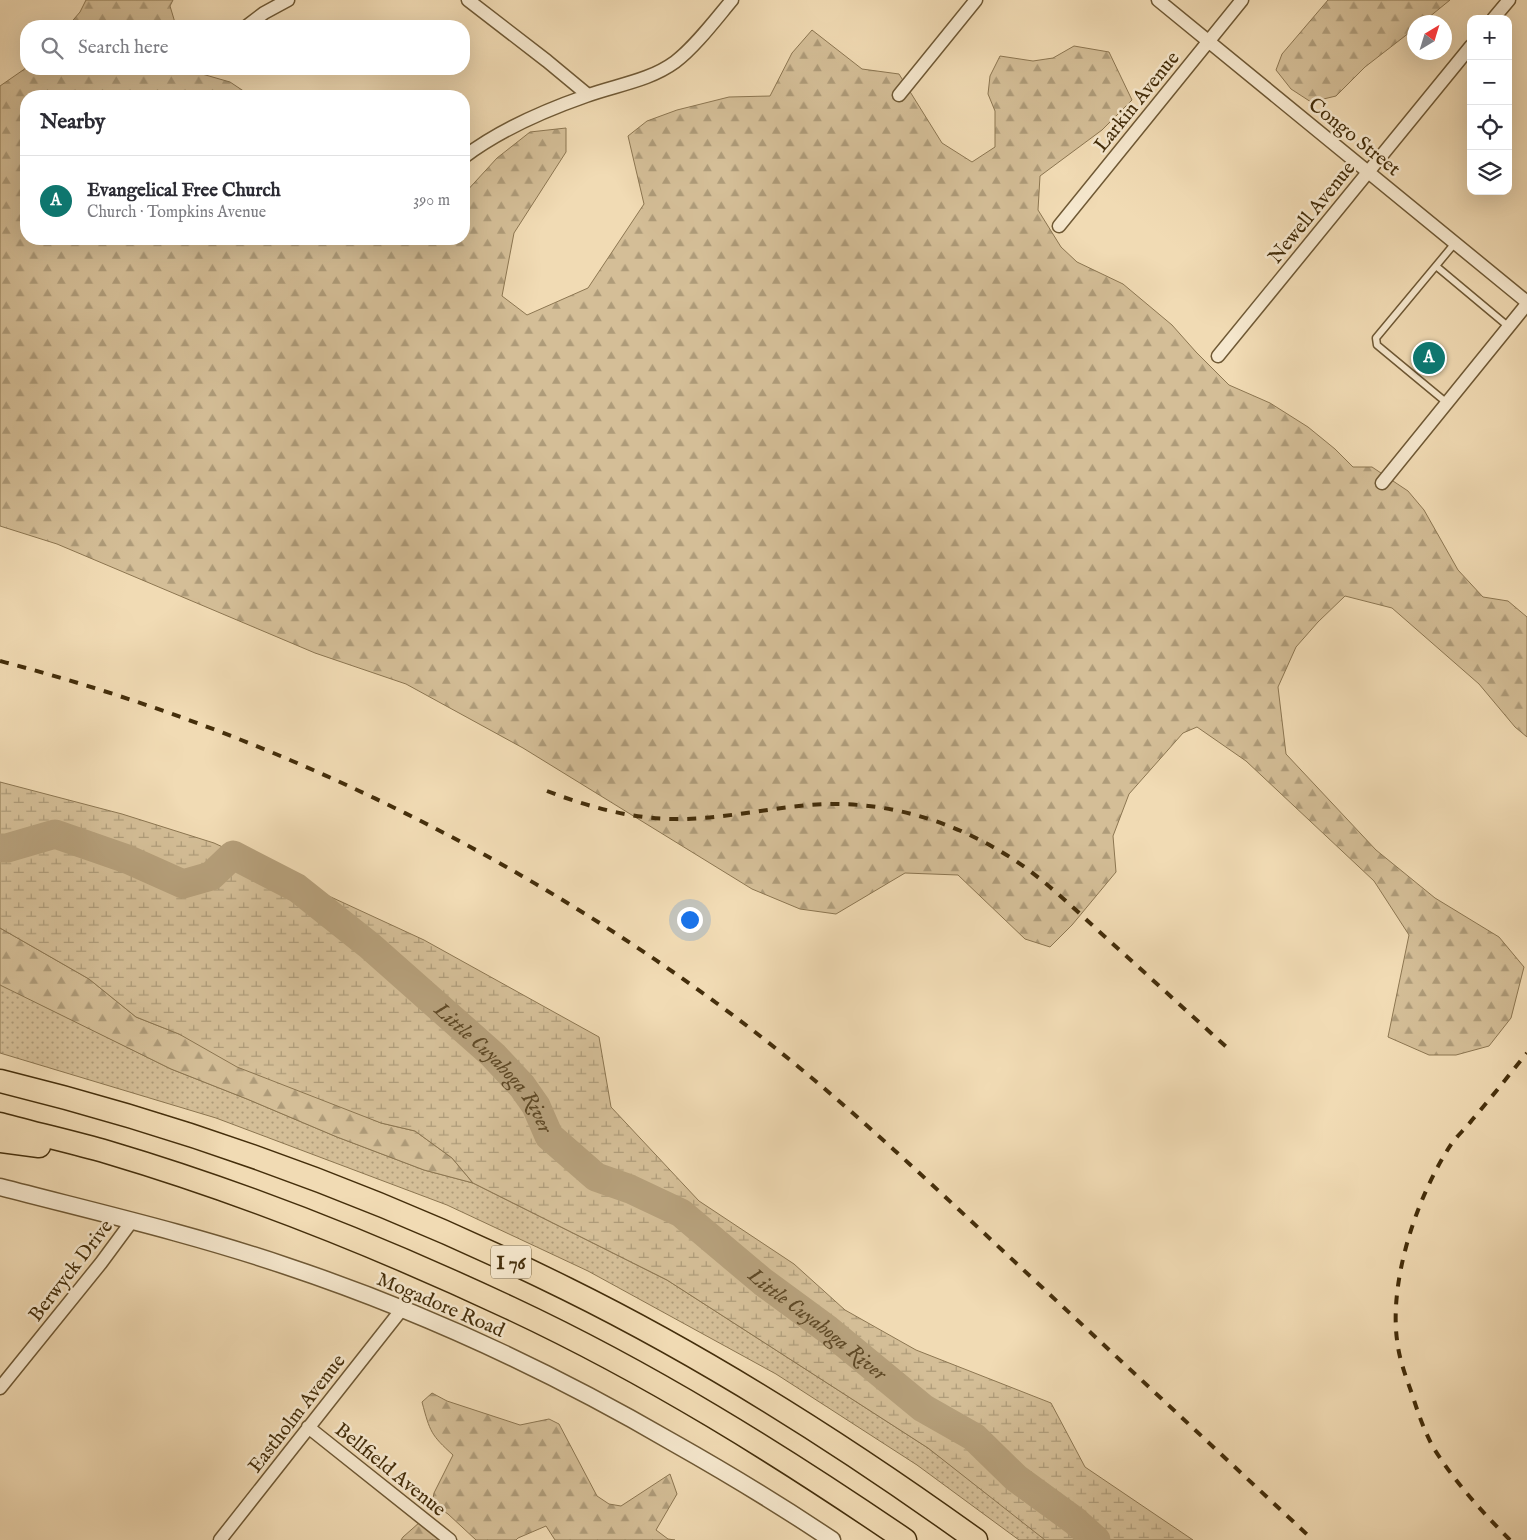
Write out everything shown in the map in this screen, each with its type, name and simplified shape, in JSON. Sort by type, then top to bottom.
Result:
[{"type":"highway","name":"I 76","points":[[0,1081],[110,1110],[254,1157],[396,1212],[487,1251],[646,1330],[766,1399],[904,1488],[976,1540]]},
{"type":"highway","name":"I 76","points":[[0,1124],[106,1152],[185,1177],[342,1235],[512,1309],[682,1398],[819,1482],[904,1540]]},
{"type":"highway","points":[[0,1141],[106,1152]]},
{"type":"street","points":[[255,20],[288,0]]},
{"type":"street","points":[[468,0],[588,95]]},
{"type":"street","points":[[470,153],[496,135],[532,116],[663,70],[676,61],[713,24],[732,0]]},
{"type":"street","points":[[899,95],[976,0]]},
{"type":"street","name":"Congo Street","points":[[1158,0],[1527,303]]},
{"type":"street","name":"Larkin Avenue","points":[[1059,226],[1242,0]]},
{"type":"street","points":[[1496,15],[1509,0]]},
{"type":"street","name":"Newell Avenue","points":[[1218,356],[1467,51]]},
{"type":"street","points":[[1382,484],[1527,303]]},
{"type":"street","name":"Mogadore Road","points":[[0,1188],[176,1232],[285,1265],[402,1308],[471,1338],[588,1394],[727,1473],[832,1540]]},
{"type":"street","name":"Berwyck Drive","points":[[0,1388],[132,1221]]},
{"type":"street","name":"Eastholm Avenue","points":[[220,1540],[402,1308]]},
{"type":"street","name":"Bellfield Avenue","points":[[308,1426],[450,1540]]},
{"type":"lane","points":[[1447,403],[1377,345],[1376,338],[1455,243]]},
{"type":"lane","points":[[1436,266],[1509,327]]},
{"type":"green space","points":[[86,0],[173,0],[170,6],[174,20],[73,20]]},
{"type":"green space","points":[[1328,0],[1450,0],[1432,15],[1407,15],[1407,34],[1365,67],[1336,96],[1311,102],[1291,89],[1276,70],[1282,54]]},
{"type":"green space","points":[[812,30],[862,69],[899,74],[942,143],[972,162],[995,147],[995,111],[988,94],[990,76],[1000,56],[1033,61],[1053,58],[1074,46],[1109,52],[1132,100],[1102,130],[1040,176],[1038,210],[1061,247],[1077,262],[1123,284],[1172,325],[1229,385],[1270,403],[1308,427],[1353,467],[1372,467],[1408,491],[1424,510],[1458,570],[1483,597],[1508,601],[1527,617],[1527,737],[1515,727],[1479,684],[1392,608],[1345,596],[1296,647],[1278,687],[1286,754],[1376,850],[1435,898],[1499,937],[1524,967],[1511,1018],[1489,1046],[1456,1055],[1429,1055],[1388,1037],[1409,935],[1374,881],[1246,761],[1197,727],[1183,733],[1129,794],[1113,836],[1116,872],[1072,925],[1050,947],[1025,939],[958,875],[905,873],[836,914],[800,909],[752,889],[523,748],[406,684],[315,653],[57,544],[0,526],[0,86],[20,72],[20,75],[206,75],[230,82],[242,90],[20,90],[20,245],[470,245],[470,187],[497,158],[530,132],[566,128],[566,152],[514,233],[502,296],[527,315],[588,288],[644,204],[628,136],[647,121],[677,110],[729,97],[770,96],[792,53]]},
{"type":"green space","points":[[0,782],[122,814],[214,843],[424,940],[599,1037],[611,1107],[699,1201],[794,1264],[845,1310],[916,1350],[1051,1403],[1085,1467],[1193,1540],[1045,1540],[928,1448],[667,1280],[473,1183],[452,1158],[415,1131],[381,1123],[237,1067],[179,1034],[136,1017],[89,979],[0,928]]},
{"type":"green space","points":[[0,928],[89,979],[136,1017],[381,1123],[415,1131],[452,1158],[473,1183],[424,1170],[337,1137],[171,1069],[0,985]]},
{"type":"green space","points":[[0,984],[171,1069],[337,1137],[424,1170],[473,1183],[667,1280],[928,1448],[1048,1540],[1019,1540],[917,1465],[776,1374],[588,1271],[447,1205],[216,1118],[0,1053]]},
{"type":"green space","points":[[432,1393],[447,1401],[520,1425],[549,1419],[559,1424],[597,1496],[609,1504],[621,1506],[670,1474],[677,1494],[656,1530],[668,1539],[675,1540],[555,1540],[546,1526],[516,1540],[476,1540],[448,1514],[432,1503],[434,1493],[453,1455],[432,1432],[427,1420],[422,1402]]},
{"type":"green space","points":[[420,1522],[441,1540],[401,1540]]},
{"type":"waterway","name":"Little Cuyahoga River","points":[[0,848],[7,848],[55,834],[127,859],[183,884],[211,876],[233,855],[297,888],[370,946],[493,1055],[522,1086],[536,1106],[549,1136],[596,1177],[630,1189],[681,1213],[763,1282],[827,1329],[923,1408],[974,1437],[1016,1478],[1075,1521],[1096,1540]]},
{"type":"railway","points":[[0,661],[96,688],[190,720],[283,757],[374,798],[462,843],[549,892],[633,945],[753,1030],[862,1121],[1313,1540]]},
{"type":"railway","points":[[547,791],[597,808],[665,819],[701,818],[830,804],[856,805],[908,813],[957,829],[1004,853],[1026,868],[1071,905],[1232,1052]]},
{"type":"railway","points":[[1510,1540],[1469,1496],[1433,1447],[1419,1415],[1401,1361],[1397,1340],[1396,1316],[1397,1290],[1402,1264],[1409,1237],[1428,1187],[1452,1143],[1527,1053]]},
{"type":"place","name":"Evangelical Free Church","points":[[1429,358]]}]
